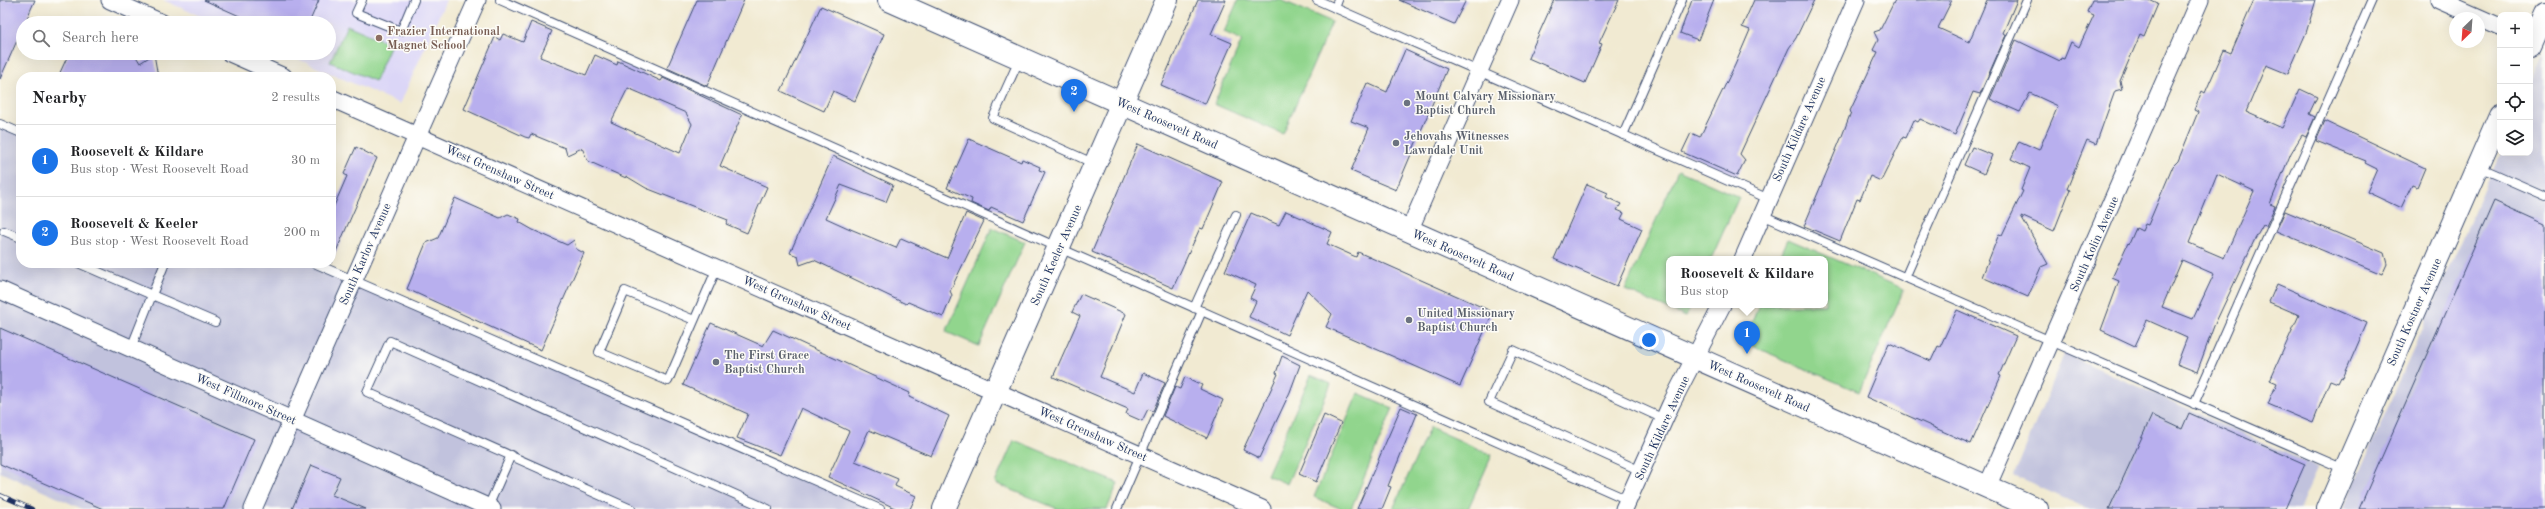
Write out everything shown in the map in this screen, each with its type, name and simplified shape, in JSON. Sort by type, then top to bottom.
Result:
[{"type":"main road","name":"West Roosevelt Road","points":[[889,0],[2037,509]]},
{"type":"main road","name":"South Keeler Avenue","points":[[944,509],[1167,0]]},
{"type":"main road","points":[[2533,39],[2545,12]]},
{"type":"main road","name":"South Kostner Avenue","points":[[2328,509],[2498,120]]},
{"type":"street","points":[[110,0],[146,16]]},
{"type":"street","name":"South Karlov Avenue","points":[[253,509],[477,0]]},
{"type":"street","points":[[1409,231],[1510,0]]},
{"type":"street","name":"South Kildare Avenue","points":[[1744,256],[1856,0]]},
{"type":"street","name":"South Kolin Avenue","points":[[1987,487],[2200,0]]},
{"type":"street","points":[[2439,0],[2497,26]]},
{"type":"street","points":[[246,60],[273,72]]},
{"type":"street","name":"West Grenshaw Street","points":[[336,100],[1262,509]]},
{"type":"street","name":"West Fillmore Street","points":[[0,290],[293,419],[490,508]]},
{"type":"street","name":"South Kildare Avenue","points":[[1626,504],[1664,419],[1721,308]]},
{"type":"lane","points":[[362,0],[356,13],[401,31],[414,0]]},
{"type":"lane","points":[[500,0],[1198,309],[1626,504]]},
{"type":"lane","points":[[1317,0],[1336,4],[1479,71],[1769,199]]},
{"type":"lane","points":[[1623,135],[1682,0]]},
{"type":"lane","points":[[1905,278],[2027,0]]},
{"type":"lane","points":[[2194,404],[2372,0]]},
{"type":"lane","points":[[1020,58],[993,118],[1095,164]]},
{"type":"lane","points":[[0,124],[16,131]]},
{"type":"lane","points":[[2478,166],[2545,196]]},
{"type":"lane","points":[[1116,509],[1140,455],[1236,215]]},
{"type":"lane","points":[[1762,215],[2345,470]]},
{"type":"lane","points":[[4,231],[16,236]]},
{"type":"lane","points":[[90,268],[215,322]]},
{"type":"lane","points":[[131,348],[163,268]]},
{"type":"lane","points":[[326,268],[880,509]]},
{"type":"lane","points":[[694,320],[625,291],[599,352],[668,381],[717,268]]},
{"type":"lane","points":[[631,509],[367,392],[390,341],[768,509]]},
{"type":"lane","points":[[1641,471],[1489,402],[1512,350],[1664,419]]},
{"type":"lane","points":[[490,508],[511,456]]},
{"type":"shaded area","name":"Frazier International Magnet School","points":[[163,0],[446,0],[400,104],[336,76],[336,72],[327,72],[300,60],[336,60],[336,16],[200,16]]},
{"type":"shaded area","points":[[2545,51],[2545,509],[2343,509],[2499,156],[2533,156],[2533,78]]},
{"type":"shaded area","points":[[0,124],[16,131],[16,268],[326,268],[880,509],[83,509],[0,472]]},
{"type":"shaded area","points":[[2064,353],[2318,467],[2299,509],[2088,509],[2014,476]]},
{"type":"green space","points":[[1238,0],[1281,0],[1332,22],[1283,134],[1214,104],[1242,40],[1224,32]]},
{"type":"green space","points":[[347,25],[391,44],[375,81],[330,62],[331,60],[336,60],[336,49]]},
{"type":"green space","points":[[1678,170],[1739,197],[1712,256],[1666,256],[1666,308],[1690,308],[1686,317],[1625,290]]},
{"type":"green space","points":[[992,228],[1025,242],[979,346],[946,332]]},
{"type":"green space","points":[[1788,239],[1827,256],[1780,256]]},
{"type":"green space","points":[[1828,256],[1904,289],[1859,392],[1743,342],[1758,308],[1828,308]]},
{"type":"green space","points":[[1311,375],[1331,384],[1287,484],[1267,475]]},
{"type":"green space","points":[[1358,393],[1393,408],[1351,509],[1342,509],[1314,497]]},
{"type":"green space","points":[[1430,427],[1492,455],[1468,509],[1393,509]]},
{"type":"green space","points":[[1014,440],[1118,483],[1107,509],[1058,509],[995,483]]},
{"type":"building","points":[[0,0],[35,0],[28,16],[16,16],[16,43],[0,79]]},
{"type":"building","points":[[204,0],[319,0],[312,16],[239,16]]},
{"type":"building","points":[[697,0],[744,0],[707,86],[667,68]]},
{"type":"building","points":[[1198,0],[1226,0],[1211,34],[1232,43],[1205,104],[1161,85]]},
{"type":"building","points":[[1399,0],[1466,0],[1454,24]]},
{"type":"building","points":[[1554,0],[1619,0],[1599,43],[1602,44],[1585,83],[1528,58]]},
{"type":"building","points":[[1692,0],[1714,0],[1698,40],[1680,33]]},
{"type":"building","points":[[1754,0],[1814,0],[1796,38],[1789,48],[1740,154],[1745,160],[1737,176],[1682,152],[1691,133],[1700,137],[1735,65],[1750,30],[1742,27]]},
{"type":"building","points":[[1895,0],[1952,0],[1938,28],[1969,42],[1987,0],[2017,0],[2003,33],[2006,35],[1980,94],[1973,92],[1955,135],[1920,119],[1918,122],[1914,120],[1906,138],[1903,137],[1881,181],[1870,176],[1860,200],[1857,199],[1840,241],[1804,226],[1842,136],[1851,112],[1850,111],[1878,52],[1873,50],[1878,40],[1874,32],[1880,30]]},
{"type":"building","points":[[2092,0],[2149,0],[2158,4],[2144,37],[2140,35],[2120,81],[2122,89],[2115,91],[2096,144],[2087,140],[2067,189],[2070,190],[2054,231],[2021,216],[2048,264],[2041,267],[2028,297],[1982,277],[1999,234],[2002,235],[2023,191],[2021,190],[2030,168],[2011,159],[2019,141],[2039,150],[2058,106],[2030,93],[2020,112],[1990,99],[2016,40],[2060,61],[2061,58],[2064,59],[2071,42],[2079,47],[2094,15],[2087,12]]},
{"type":"building","points":[[2254,0],[2316,0],[2306,33],[2288,74],[2266,65],[2246,112],[2282,128],[2300,89],[2317,97],[2309,114],[2315,117],[2306,137],[2302,135],[2291,153],[2270,204],[2275,206],[2266,226],[2263,225],[2254,241],[2214,326],[2197,372],[2177,364],[2187,338],[2147,320],[2135,346],[2101,330],[2119,281],[2112,278],[2128,243],[2129,244],[2136,228],[2142,231],[2145,224],[2148,225],[2173,166],[2178,161],[2198,112],[2194,110],[2202,91],[2205,93],[2224,50],[2231,53]],"holes":[[[2217,174],[2254,191],[2224,258],[2189,243]],[[2182,260],[2214,274],[2193,319],[2162,307]]]},
{"type":"building","points":[[821,6],[884,34],[855,101],[833,91],[824,111],[781,91]]},
{"type":"building","points":[[531,22],[552,31],[540,57],[586,75],[595,55],[617,65],[618,61],[661,81],[663,78],[742,115],[720,166],[767,187],[747,233],[726,224],[728,220],[646,188],[626,176],[626,178],[588,161],[582,148],[567,155],[565,148],[531,134],[529,138],[525,137],[464,109],[495,37],[500,40],[503,34],[523,42]],"holes":[[[628,88],[686,113],[692,124],[680,153],[611,122]]]},
{"type":"building","points":[[1405,50],[1447,69],[1396,190],[1351,171],[1369,128],[1351,121],[1367,83],[1387,92]]},
{"type":"building","points":[[66,60],[138,60],[140,63],[145,60],[155,60],[157,72],[60,72]]},
{"type":"building","points":[[2325,121],[2425,168],[2417,187],[2412,185],[2401,208],[2367,192],[2377,169],[2365,163],[2366,161],[2316,141]]},
{"type":"building","points":[[969,139],[1021,162],[1022,159],[1040,167],[1039,170],[1045,172],[1023,221],[991,207],[989,211],[971,203],[972,199],[947,188]]},
{"type":"building","points":[[1138,144],[1223,182],[1203,229],[1200,228],[1173,288],[1092,252]]},
{"type":"building","points":[[356,147],[377,158],[336,252],[336,201],[347,176],[344,174]]},
{"type":"building","points":[[1972,147],[1992,155],[1984,174],[1964,165]]},
{"type":"building","points":[[833,156],[893,185],[886,202],[841,185],[826,218],[848,228],[896,248],[901,238],[947,258],[966,213],[984,221],[950,291],[952,295],[943,317],[908,302],[906,304],[814,260],[800,265],[798,256],[790,253]]},
{"type":"building","points":[[1587,184],[1608,193],[1606,197],[1621,204],[1617,210],[1624,213],[1621,219],[1642,229],[1617,286],[1554,259]]},
{"type":"building","points":[[455,198],[500,218],[508,214],[520,219],[519,222],[533,230],[567,245],[574,240],[576,249],[584,253],[541,350],[407,289],[426,243],[438,238]]},
{"type":"building","points":[[2494,201],[2545,224],[2545,509],[2359,509]]},
{"type":"building","name":"United Missionary Baptist Church","points":[[1286,211],[1332,232],[1327,244],[1356,257],[1358,252],[1493,312],[1460,386],[1326,327],[1332,314],[1307,290],[1287,335],[1249,317],[1256,301],[1250,298],[1256,285],[1225,271],[1251,213],[1279,225]]},
{"type":"building","points":[[2285,211],[2384,253],[2387,264],[2382,275],[2276,231]]},
{"type":"building","points":[[2277,284],[2367,323],[2343,378],[2341,377],[2338,383],[2330,380],[2313,423],[2268,404],[2277,383],[2270,380],[2299,315],[2269,302]]},
{"type":"building","points":[[1081,294],[1126,314],[1100,377],[1135,392],[1143,373],[1165,383],[1153,411],[1148,409],[1142,421],[1126,414],[1128,409],[1053,377],[1080,316],[1072,312]]},
{"type":"building","points":[[1957,310],[2016,336],[1999,375],[2001,376],[1971,444],[1866,397],[1889,343],[1931,361],[1938,346],[1940,347]]},
{"type":"building","points":[[711,323],[763,346],[773,330],[910,393],[909,397],[949,416],[931,456],[869,430],[855,461],[898,479],[895,486],[916,496],[910,509],[897,509],[828,477],[849,431],[801,408],[780,455],[737,438],[748,414],[683,385]]},
{"type":"building","points":[[0,328],[254,439],[224,509],[103,509],[0,464]]},
{"type":"building","points":[[1282,356],[1300,365],[1290,392],[1259,458],[1243,450],[1278,374],[1276,373]]},
{"type":"building","points":[[1185,377],[1202,385],[1200,389],[1223,400],[1207,438],[1163,416],[1175,387],[1180,389]]},
{"type":"building","points":[[1401,407],[1417,414],[1388,486],[1391,487],[1382,509],[1357,509]]},
{"type":"building","points":[[2189,413],[2305,464],[2285,509],[2109,509],[2152,415],[2182,429]]},
{"type":"building","points":[[1324,415],[1341,423],[1316,482],[1299,474]]},
{"type":"building","points":[[311,465],[340,477],[332,495],[366,509],[292,509]]},
{"type":"railway","points":[[0,495],[32,509]]},
{"type":"place","name":"Frazier International Magnet School","points":[[379,38]]},
{"type":"place","name":"Mount Calvary Missionary Baptist Church","points":[[1407,103]]},
{"type":"place","name":"Roosevelt & Keeler","points":[[1074,112]]},
{"type":"place","name":"Jehovahs Witnesses Lawndale Unit","points":[[1396,143]]},
{"type":"place","name":"United Missionary Baptist Church","points":[[1409,320]]},
{"type":"place","name":"Roosevelt & Kildare","points":[[1747,354]]},
{"type":"place","name":"The First Grace Baptist Church","points":[[716,362]]}]
